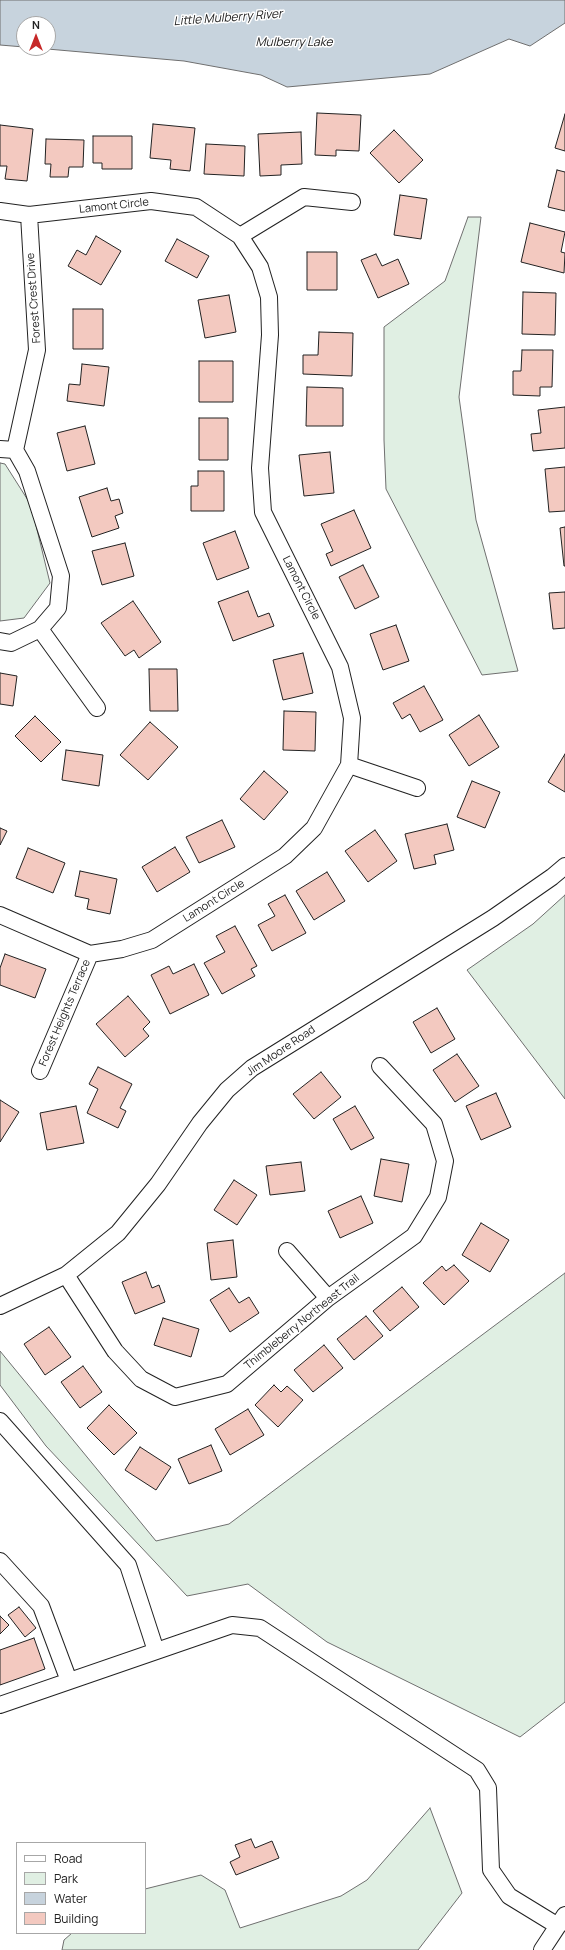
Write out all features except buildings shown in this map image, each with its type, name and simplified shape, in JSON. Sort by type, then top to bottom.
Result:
[{"type":"street","points":[[240,236],[304,197],[352,202]]},
{"type":"street","name":"Lamont Circle","points":[[0,211],[29,215],[152,201],[196,207],[240,236],[260,267],[269,297],[270,335],[260,468],[263,512],[340,666],[352,718],[349,765],[314,828],[285,856],[152,940],[122,949],[90,954]]},
{"type":"street","name":"Forest Crest Drive","points":[[0,641],[10,643],[40,629],[58,608],[61,576],[27,471],[8,450],[37,350],[29,215]]},
{"type":"street","points":[[40,629],[97,708]]},
{"type":"street","points":[[349,765],[417,788]]},
{"type":"street","name":"Jim Moore Road","points":[[0,1306],[66,1276],[118,1233],[158,1184],[214,1106],[227,1090],[252,1068],[493,918],[552,877],[565,866]]},
{"type":"street","points":[[0,915],[90,954]]},
{"type":"street","name":"Forest Heights Terrace","points":[[40,1071],[90,954]]},
{"type":"street","name":"Thimbleberry Northeast Trail","points":[[66,1276],[115,1351],[141,1379],[175,1396],[227,1384],[328,1298],[414,1236],[438,1197],[445,1161],[434,1124],[380,1066]]},
{"type":"street","points":[[287,1251],[328,1298]]},
{"type":"street","points":[[1,1424],[128,1565],[156,1651]]},
{"type":"street","points":[[0,1561],[41,1606],[69,1681]]},
{"type":"street","points":[[0,1705],[232,1625],[260,1628],[477,1770],[488,1788],[491,1870],[510,1896],[561,1920],[542,1950]]},
{"type":"green space","points":[[468,217],[481,217],[459,397],[476,520],[518,671],[482,675],[386,489],[384,440],[384,327],[445,281]]},
{"type":"green space","points":[[0,463],[5,464],[31,505],[50,583],[24,618],[0,621]]},
{"type":"green space","points":[[565,895],[565,1099],[467,970],[533,924]]},
{"type":"green space","points":[[565,1273],[565,1702],[520,1737],[327,1642],[248,1584],[187,1596],[46,1446],[0,1385],[0,1351],[156,1541],[229,1524]]},
{"type":"green space","points":[[430,1808],[462,1893],[418,1950],[62,1950],[64,1940],[71,1934],[146,1934],[146,1889],[201,1875],[225,1890],[240,1928],[341,1896],[367,1880]]},
{"type":"water","name":"Mulberry Lake","points":[[0,0],[565,0],[565,23],[530,46],[509,39],[430,74],[287,87],[261,75],[184,61],[56,50],[56,16],[16,16],[16,46],[0,45]]},
{"type":"water label","name":"Little Mulberry River","points":[[228,18]]}]
